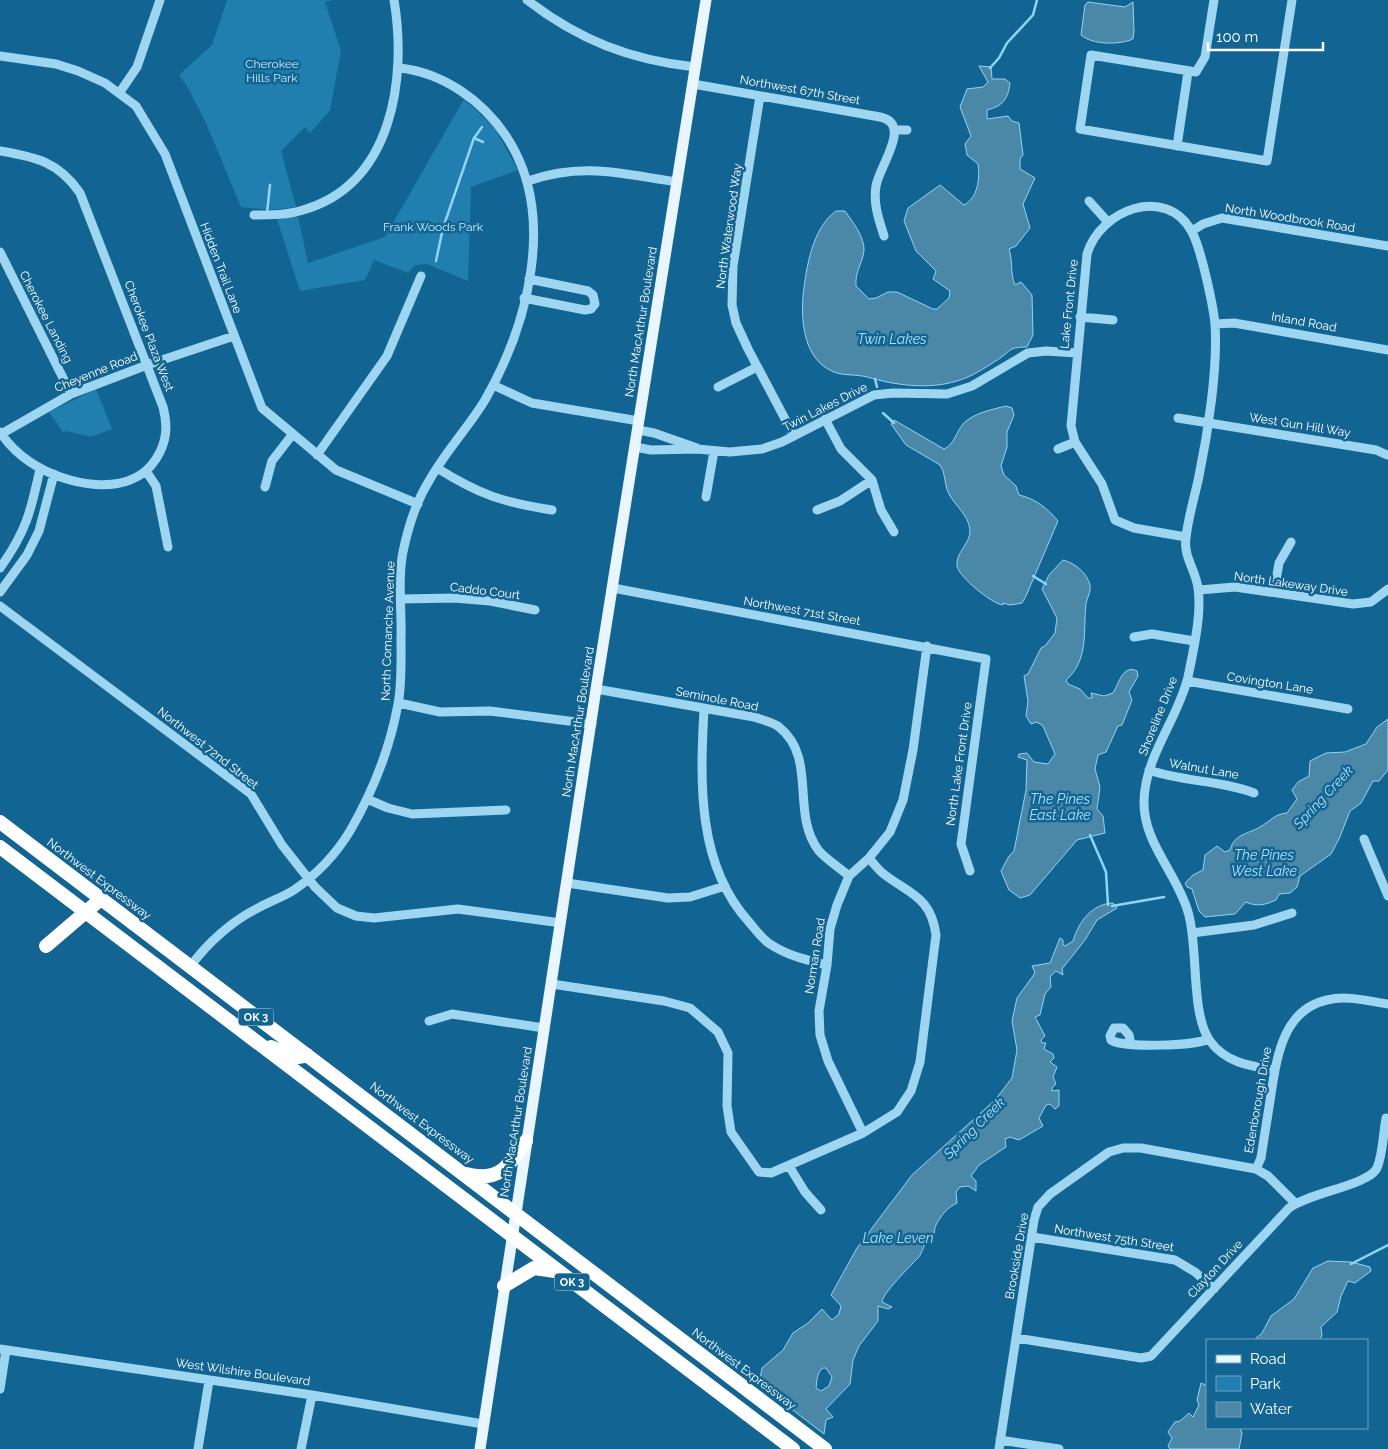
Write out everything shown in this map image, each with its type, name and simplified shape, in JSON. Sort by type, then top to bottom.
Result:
[{"type":"highway","name":"Northwest Expressway","points":[[0,822],[825,1449]]},
{"type":"highway","name":"OK 3","points":[[0,847],[793,1449]]},
{"type":"highway","points":[[97,921],[83,923],[50,948],[101,899]]},
{"type":"highway","points":[[252,1038],[293,1057],[302,1058],[307,1055]]},
{"type":"highway","points":[[296,1072],[304,1070],[347,1085]]},
{"type":"highway","points":[[462,1173],[483,1177],[495,1174],[506,1168],[526,1141]]},
{"type":"highway","points":[[504,1286],[534,1268],[559,1272]]},
{"type":"highway","points":[[662,1350],[674,1334]]},
{"type":"main road","name":"North MacArthur Boulevard","points":[[480,1449],[596,689],[706,0]]},
{"type":"street","points":[[254,215],[303,210],[323,202],[348,185],[368,163],[381,139],[395,98],[400,68],[399,35],[394,0]]},
{"type":"street","points":[[527,0],[548,16],[597,44],[641,58],[695,67]]},
{"type":"street","points":[[1214,0],[1205,56],[1196,72],[1091,55],[1080,129],[1267,161],[1292,0]]},
{"type":"street","points":[[120,92],[137,67],[157,1]]},
{"type":"street","name":"Hidden Trail Lane","points":[[0,56],[67,67],[91,76],[120,92],[136,106],[160,144],[262,408],[292,435],[342,473],[418,504]]},
{"type":"street","name":"North Comanche Avenue","points":[[190,967],[202,950],[240,919],[284,896],[309,879],[342,842],[366,799],[385,754],[398,703],[404,548],[418,504],[436,468],[474,417],[493,385],[511,343],[524,298],[528,279],[533,223],[528,181],[511,144],[482,107],[448,83],[426,74],[400,68]]},
{"type":"street","points":[[1177,146],[1188,72]]},
{"type":"street","name":"Northwest 67th Street","points":[[692,84],[886,118],[893,124],[896,130]]},
{"type":"street","name":"North Waterwood Way","points":[[760,96],[731,282],[736,323],[794,436]]},
{"type":"street","points":[[884,236],[876,210],[876,187],[896,130],[907,130]]},
{"type":"street","name":"Cherokee Plaza West","points":[[0,151],[43,160],[58,170],[74,185],[85,202],[163,407],[166,424],[162,447],[146,471],[126,482],[107,485],[54,474],[40,469],[21,456],[0,433]]},
{"type":"street","points":[[528,181],[559,172],[588,170],[677,182]]},
{"type":"street","points":[[1090,201],[1107,221]]},
{"type":"street","name":"Lake Front Drive","points":[[1186,536],[1134,528],[1120,523],[1112,514],[1102,484],[1075,442],[1071,412],[1087,254],[1094,236],[1107,221],[1136,208],[1158,207],[1175,213],[1192,231]]},
{"type":"street","name":"North Woodbrook Road","points":[[1192,231],[1203,224],[1222,218],[1388,246]]},
{"type":"street","name":"Shoreline Drive","points":[[1192,231],[1210,296],[1215,324],[1208,423],[1186,536],[1186,550],[1199,590],[1199,606],[1187,681],[1150,770],[1145,792],[1147,825],[1158,853],[1184,901],[1192,932],[1199,1005],[1204,1030],[1208,1039],[1217,1050],[1233,1061],[1275,1070]]},
{"type":"street","name":"Cherokee Landing","points":[[0,252],[70,394]]},
{"type":"street","points":[[317,455],[387,356],[421,276]]},
{"type":"street","points":[[524,298],[585,310],[595,304],[593,295],[588,291],[528,279]]},
{"type":"street","points":[[1080,317],[1112,320]]},
{"type":"street","name":"Inland Road","points":[[1215,324],[1234,323],[1388,350]]},
{"type":"street","name":"Cheyenne Road","points":[[0,433],[70,394],[147,364],[234,336]]},
{"type":"street","name":"Twin Lakes Drive","points":[[636,447],[651,450],[697,448],[714,451],[752,451],[770,447],[794,436],[874,395],[892,393],[940,395],[972,386],[1028,353],[1046,351],[1077,353]]},
{"type":"street","points":[[718,387],[757,367]]},
{"type":"street","points":[[493,385],[532,403],[639,426],[697,448]]},
{"type":"street","name":"West Gun Hill Way","points":[[1178,418],[1376,450],[1388,456]]},
{"type":"street","points":[[825,419],[840,449],[872,480],[881,510],[894,532]]},
{"type":"street","points":[[265,487],[272,461],[292,435]]},
{"type":"street","points":[[1058,449],[1075,442]]},
{"type":"street","points":[[706,498],[714,451]]},
{"type":"street","points":[[436,468],[477,492],[496,499],[552,510]]},
{"type":"street","points":[[0,568],[17,544],[26,527],[40,469]]},
{"type":"street","points":[[146,471],[156,486],[168,548]]},
{"type":"street","points":[[0,592],[26,555],[39,531],[54,474]]},
{"type":"street","points":[[817,510],[840,501],[872,480]]},
{"type":"street","points":[[1274,592],[1279,564],[1291,542]]},
{"type":"street","name":"North Lakeway Drive","points":[[1199,590],[1235,587],[1353,604],[1371,602],[1379,598],[1388,589]]},
{"type":"street","name":"Northwest 71st Street","points":[[613,588],[745,614],[926,646],[986,659]]},
{"type":"street","name":"Caddo Court","points":[[402,599],[454,598],[490,601],[535,610]]},
{"type":"street","name":"Northwest 72nd Street","points":[[0,606],[251,794],[276,836],[309,879],[331,904],[348,914],[384,918],[431,910],[467,909],[561,923]]},
{"type":"street","points":[[1134,637],[1152,634],[1194,641]]},
{"type":"street","name":"Norman Road","points":[[863,1133],[828,1061],[820,1035],[819,1011],[827,965],[830,929],[849,876],[869,858],[890,832],[903,800],[913,750],[926,646]]},
{"type":"street","name":"North Lake Front Drive","points":[[970,871],[961,844],[986,659]]},
{"type":"street","name":"Covington Lane","points":[[1187,681],[1348,710]]},
{"type":"street","name":"Seminole Road","points":[[596,689],[704,710],[754,717],[778,726],[795,744],[802,763],[803,806],[807,825],[819,851],[849,876]]},
{"type":"street","points":[[398,703],[440,712],[490,711],[592,724]]},
{"type":"street","points":[[704,710],[701,770],[707,831],[715,867],[737,910],[768,944],[794,957],[827,965]]},
{"type":"street","name":"Walnut Lane","points":[[1150,770],[1162,775],[1238,787],[1254,793]]},
{"type":"street","points":[[366,799],[388,808],[412,814],[506,810]]},
{"type":"street","points":[[1364,840],[1388,896]]},
{"type":"street","points":[[552,984],[664,1001],[690,1008],[718,1032],[728,1053],[727,1106],[731,1132],[758,1172],[771,1173],[863,1133],[897,1112],[911,1091],[920,1062],[936,935],[934,917],[918,898],[885,875],[869,858]]},
{"type":"street","points":[[567,883],[668,898],[690,898],[725,886]]},
{"type":"street","points":[[1192,932],[1254,925],[1292,913]]},
{"type":"street","name":"Edenborough Drive","points":[[1256,1169],[1261,1158],[1275,1070],[1285,1032],[1296,1018],[1310,1007],[1328,999],[1338,998],[1388,1004]]},
{"type":"street","points":[[429,1021],[452,1014],[544,1028]]},
{"type":"street","points":[[1131,1044],[1195,1043],[1208,1039]]},
{"type":"street","name":"Clayton Drive","points":[[1016,1338],[1145,1358],[1155,1352],[1295,1203],[1362,1180],[1374,1173],[1379,1161],[1386,1118]]},
{"type":"street","name":"Brookside Drive","points":[[1000,1444],[1036,1213],[1042,1201],[1116,1150],[1141,1148],[1256,1169],[1268,1176],[1295,1203]]},
{"type":"street","points":[[788,1166],[805,1192],[821,1210]]},
{"type":"street","name":"Northwest 75th Street","points":[[1032,1237],[1175,1260],[1195,1272],[1214,1289]]},
{"type":"street","points":[[0,1388],[3,1350]]},
{"type":"street","name":"West Wilshire Boulevard","points":[[3,1350],[312,1395],[483,1424]]},
{"type":"street","points":[[198,1449],[209,1381]]},
{"type":"street","points":[[301,1449],[312,1395]]},
{"type":"street","points":[[1000,1444],[1060,1449]]},
{"type":"green space","name":"Cherokee Hills Park","points":[[227,0],[333,0],[325,2],[341,51],[330,110],[310,133],[305,127],[281,151],[296,207],[272,210],[241,207],[206,123],[187,86],[179,75],[212,45]]},
{"type":"green space","name":"Frank Woods Park","points":[[464,99],[494,127],[518,170],[471,187],[468,281],[427,264],[415,265],[408,273],[374,260],[365,280],[300,291],[277,219],[298,217],[308,263],[385,237]]},
{"type":"green space","points":[[96,389],[112,429],[91,437],[67,431],[63,432],[49,412]]},
{"type":"water","points":[[1088,2],[1125,7],[1133,2],[1133,39],[1106,43],[1092,41],[1081,35],[1085,5]]},
{"type":"water","name":"Twin Lakes","points":[[979,66],[991,67],[992,79],[1005,79],[1010,83],[1004,101],[987,110],[987,119],[1008,116],[1012,121],[1019,123],[1023,155],[1020,159],[1020,169],[1035,178],[1023,204],[1030,228],[1016,246],[1009,249],[1015,285],[1021,282],[1032,295],[1033,335],[1027,347],[1017,347],[975,374],[946,384],[911,385],[834,372],[816,359],[806,340],[804,329],[804,285],[808,262],[816,238],[828,218],[836,211],[845,211],[858,230],[864,246],[856,286],[869,299],[888,292],[897,292],[933,309],[937,309],[949,298],[950,291],[933,279],[936,271],[916,251],[904,221],[908,208],[940,185],[964,205],[969,202],[975,193],[979,175],[978,164],[967,155],[965,144],[971,136],[960,107],[967,89],[983,87],[988,82]]},
{"type":"water","points":[[1006,406],[1012,408],[1014,415],[1007,432],[1007,447],[1001,466],[1004,475],[1016,486],[1019,495],[1041,505],[1058,521],[1022,603],[1010,605],[1003,603],[1003,605],[991,600],[963,577],[959,571],[957,566],[958,557],[970,535],[967,519],[949,494],[940,465],[906,445],[891,424],[894,420],[944,449],[950,445],[967,420],[984,412]]},
{"type":"water","name":"The Pines East Lake","points":[[1063,560],[1072,563],[1080,569],[1090,585],[1086,604],[1082,655],[1073,672],[1066,680],[1068,684],[1080,689],[1088,698],[1092,698],[1091,693],[1104,696],[1113,693],[1122,676],[1128,670],[1137,671],[1138,676],[1129,692],[1132,700],[1122,725],[1118,726],[1106,752],[1098,755],[1095,769],[1100,787],[1097,809],[1103,816],[1105,833],[1077,840],[1030,895],[1020,898],[1009,890],[1001,871],[1014,851],[1026,790],[1027,760],[1018,757],[1019,754],[1027,753],[1034,762],[1048,764],[1055,754],[1043,726],[1037,722],[1031,724],[1026,716],[1028,701],[1024,676],[1028,674],[1041,648],[1045,646],[1055,633],[1057,618],[1042,589],[1049,575]]},
{"type":"water","name":"The Pines West Lake","points":[[1388,719],[1388,770],[1379,781],[1373,781],[1361,803],[1350,811],[1331,854],[1300,876],[1297,887],[1290,893],[1279,894],[1276,900],[1261,905],[1246,902],[1235,914],[1205,917],[1199,911],[1192,889],[1187,887],[1185,883],[1193,875],[1203,870],[1205,855],[1217,846],[1225,852],[1230,850],[1235,841],[1242,835],[1260,827],[1276,816],[1287,813],[1297,799],[1292,790],[1298,782],[1309,776],[1310,761],[1326,753],[1345,752],[1366,744],[1377,727]]},
{"type":"water","name":"Lake Leven","points":[[1113,903],[1117,908],[1097,920],[1085,940],[1062,969],[1063,975],[1056,971],[1050,977],[1051,987],[1045,994],[1040,1015],[1035,1017],[1045,1036],[1041,1040],[1042,1043],[1046,1043],[1044,1049],[1053,1054],[1054,1058],[1050,1062],[1057,1067],[1053,1077],[1056,1084],[1052,1091],[1059,1090],[1059,1106],[1055,1109],[1050,1104],[1046,1105],[1039,1118],[1043,1126],[1019,1140],[1010,1137],[1005,1139],[1006,1147],[979,1165],[971,1176],[976,1181],[976,1191],[968,1186],[960,1187],[956,1192],[957,1203],[942,1215],[936,1225],[934,1234],[925,1244],[919,1257],[883,1298],[882,1302],[892,1307],[888,1309],[878,1306],[878,1321],[859,1346],[853,1360],[850,1384],[826,1409],[833,1417],[826,1420],[824,1434],[759,1384],[762,1368],[783,1350],[793,1333],[808,1323],[822,1309],[832,1320],[839,1314],[841,1306],[831,1295],[857,1248],[912,1175],[995,1100],[1012,1078],[1017,1050],[1012,1021],[1017,998],[1035,973],[1032,966],[1050,963],[1060,938],[1065,946],[1073,941],[1087,915],[1105,904]],"holes":[[[826,1368],[832,1377],[829,1386],[821,1391],[816,1388],[818,1376],[821,1370]]]},
{"type":"water","points":[[1328,1261],[1351,1262],[1370,1267],[1371,1271],[1355,1283],[1348,1281],[1341,1296],[1337,1312],[1321,1327],[1322,1336],[1320,1339],[1255,1339],[1262,1333],[1271,1316],[1294,1299],[1313,1268]]},
{"type":"water","points":[[1201,1383],[1206,1386],[1206,1429],[1240,1429],[1242,1433],[1239,1449],[1170,1449],[1168,1446],[1172,1438],[1168,1432],[1175,1422],[1180,1421],[1189,1413],[1193,1417],[1199,1405],[1197,1400]]},
{"type":"waterway","points":[[990,68],[999,58],[1007,43],[1033,15],[1037,0]]},
{"type":"waterway","points":[[436,261],[443,228],[474,138],[482,127]]},
{"type":"waterway","points":[[474,138],[483,142]]},
{"type":"waterway","points":[[267,213],[270,185]]},
{"type":"waterway","points":[[875,379],[877,387]]},
{"type":"waterway","points":[[883,413],[894,423]]},
{"type":"waterway","points":[[1033,576],[1046,584]]},
{"type":"waterway","points":[[1090,835],[1106,872],[1108,905]]},
{"type":"waterway","name":"Spring Creek","points":[[1112,906],[1164,897]]},
{"type":"waterway","points":[[1351,1264],[1388,1245]]}]
